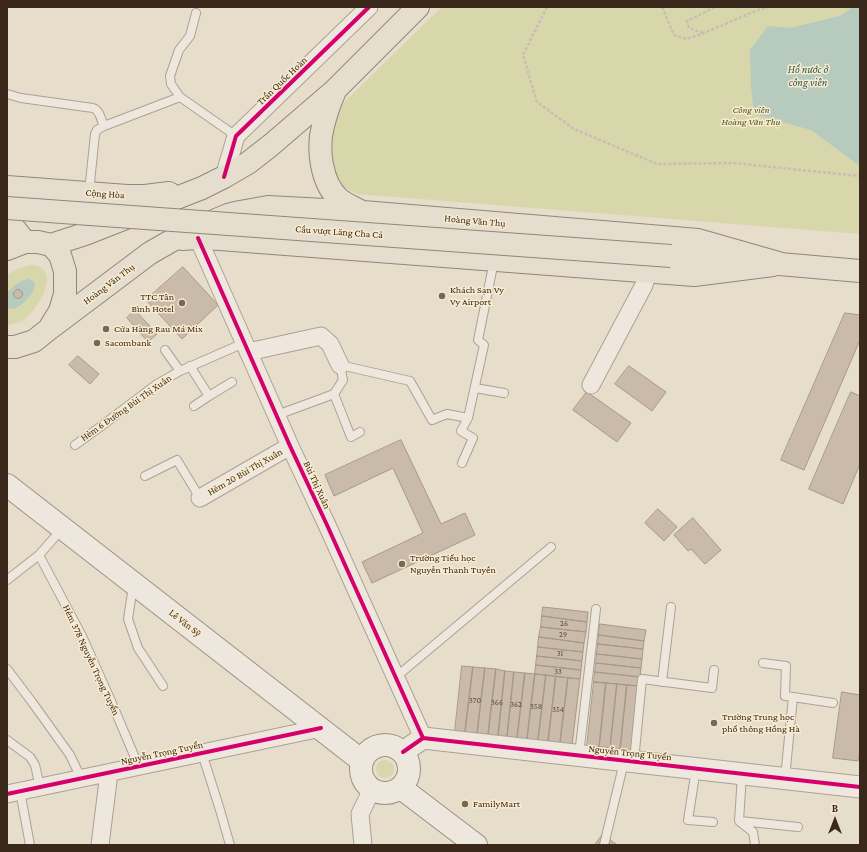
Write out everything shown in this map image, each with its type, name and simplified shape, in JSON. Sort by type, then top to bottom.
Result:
[{"type":"main road","points":[[8,218],[16,246],[38,242],[51,245],[92,231],[202,188],[248,162],[271,145],[335,90],[418,7]]},
{"type":"main road","points":[[335,90],[322,127],[322,167],[331,189],[338,198],[348,206],[363,212]]},
{"type":"main road","name":"Cộng Hòa","points":[[7,187],[127,196],[145,196],[202,188]]},
{"type":"main road","name":"Hoàng Văn Thụ","points":[[7,347],[34,341],[150,253],[171,240],[223,217],[253,209],[268,207],[363,212],[698,240],[782,264]]},
{"type":"main road","name":"Cầu vượt Lăng Cha Cả","points":[[8,218],[671,256]]},
{"type":"main road","name":"Hoàng Văn Thụ","points":[[171,240],[198,238],[228,239],[694,275],[782,264]]},
{"type":"main road","points":[[49,329],[60,311],[64,294],[65,271],[60,255],[51,245]]},
{"type":"main road","name":"Hoàng Văn Thụ","points":[[671,256],[860,271]]},
{"type":"main road","name":"Lê Văn Sỹ","points":[[7,485],[362,761]]},
{"type":"main road","points":[[380,745],[396,747],[403,752],[408,759],[410,766],[407,782],[402,788],[395,792],[387,793],[372,789],[366,784],[362,777],[361,769],[362,761],[366,754],[373,748],[380,745]]},
{"type":"main road","points":[[402,788],[468,841]]},
{"type":"street","name":"Trần Quốc Hoàn","points":[[224,176],[236,136],[369,7]]},
{"type":"street","name":"Bùi Thị Xuân","points":[[198,238],[290,446],[423,738]]},
{"type":"street","points":[[591,385],[644,285],[648,272]]},
{"type":"street","points":[[246,348],[321,336],[330,344],[340,365]]},
{"type":"street","name":"Hẻm 20 Bùi Thị Xuân","points":[[200,498],[290,446]]},
{"type":"street","name":"Nguyễn Trọng Tuyển","points":[[13,793],[321,728]]},
{"type":"street","points":[[403,752],[423,738]]},
{"type":"street","name":"Nguyễn Trọng Tuyển","points":[[423,738],[860,787]]},
{"type":"street","points":[[100,845],[109,773]]},
{"type":"street","points":[[363,845],[360,814],[372,789]]},
{"type":"lane","points":[[196,13],[190,36],[179,50],[170,76],[171,84],[180,97],[236,136]]},
{"type":"lane","points":[[7,94],[21,98],[93,108],[98,111],[104,126]]},
{"type":"lane","points":[[89,193],[95,134],[97,130],[180,97]]},
{"type":"lane","points":[[462,463],[473,438],[461,431],[468,418],[484,345],[478,340],[494,260]]},
{"type":"lane","name":"Hẻm 6 Đường Bùi Thị Xuân","points":[[75,445],[157,384],[190,366],[246,348]]},
{"type":"lane","points":[[165,350],[180,371]]},
{"type":"lane","points":[[277,415],[334,394],[342,380],[340,365],[410,381],[432,420],[447,414],[468,418]]},
{"type":"lane","points":[[190,366],[209,396]]},
{"type":"lane","points":[[194,406],[232,382]]},
{"type":"lane","points":[[475,388],[504,394]]},
{"type":"lane","points":[[334,394],[351,437],[360,432]]},
{"type":"lane","points":[[145,476],[177,460],[200,498]]},
{"type":"lane","points":[[7,580],[39,555],[63,529]]},
{"type":"lane","points":[[396,677],[551,547]]},
{"type":"lane","name":"Hẻm 378 Nguyễn Trọng Tuyển","points":[[39,555],[82,636],[139,767]]},
{"type":"lane","points":[[134,583],[128,619],[138,648],[162,686]]},
{"type":"lane","points":[[662,682],[671,607]]},
{"type":"lane","points":[[579,756],[596,609]]},
{"type":"lane","points":[[763,663],[786,666],[785,696],[833,703]]},
{"type":"lane","points":[[7,669],[70,755],[81,778]]},
{"type":"lane","points":[[604,845],[629,761],[642,679],[712,688],[714,670]]},
{"type":"lane","points":[[785,779],[793,697]]},
{"type":"lane","points":[[7,740],[30,756],[35,765],[40,787]]},
{"type":"lane","points":[[202,754],[230,845]]},
{"type":"lane","points":[[697,769],[688,820],[713,822]]},
{"type":"lane","points":[[740,821],[742,774]]},
{"type":"lane","points":[[13,793],[30,845]]},
{"type":"lane","points":[[740,821],[798,827]]},
{"type":"lane","points":[[740,821],[753,832],[755,845]]},
{"type":"path","points":[[547,7],[523,55],[537,102],[574,129],[657,164],[733,162],[860,176]]},
{"type":"path","points":[[662,7],[674,35],[687,39],[758,10],[769,7]]},
{"type":"path","points":[[704,33],[689,28],[687,21],[715,7]]},
{"type":"green space","name":"Công viên Hoàng Văn Thụ","points":[[442,7],[860,7],[860,234],[358,194],[344,187],[332,176],[329,124],[337,109]]},
{"type":"green space","points":[[33,265],[42,268],[46,274],[47,282],[45,290],[36,307],[25,319],[7,325],[7,276],[19,268]]},
{"type":"green space","points":[[385,760],[391,763],[394,769],[391,775],[385,778],[379,775],[376,769],[379,763]]},
{"type":"water","name":"Hồ nước ở công viên","points":[[853,7],[860,7],[860,166],[811,130],[754,114],[751,87],[750,50],[768,26],[790,28],[840,16]]},
{"type":"water","points":[[28,279],[32,280],[35,285],[32,293],[16,308],[7,308],[7,293],[16,284]]},
{"type":"building","name":"TTC Tân Bình Hotel","points":[[183,267],[218,305],[182,339],[146,300]]},
{"type":"building","points":[[18,289],[23,294],[18,299],[13,294]]},
{"type":"building","points":[[135,310],[157,334],[148,342],[127,318]]},
{"type":"building","points":[[845,313],[860,315],[860,340],[804,470],[781,460]]},
{"type":"building","points":[[78,356],[99,374],[90,384],[69,365]]},
{"type":"building","points":[[629,366],[666,392],[652,411],[615,384]]},
{"type":"building","points":[[587,392],[631,423],[617,442],[573,410]]},
{"type":"building","points":[[851,392],[860,396],[860,464],[843,504],[809,489]]},
{"type":"building","points":[[401,440],[441,524],[465,513],[475,535],[372,583],[362,562],[423,533],[393,468],[334,496],[325,475]]},
{"type":"building","points":[[658,509],[677,527],[664,541],[645,523]]},
{"type":"building","points":[[693,518],[721,550],[705,564],[691,549],[688,551],[674,535]]},
{"type":"building","points":[[543,607],[588,612],[587,622],[542,616]]},
{"type":"building","points":[[542,616],[587,622],[586,632],[541,627]]},
{"type":"building","points":[[600,624],[646,630],[644,641],[599,635]]},
{"type":"building","points":[[541,627],[586,632],[584,643],[539,637]]},
{"type":"building","points":[[599,635],[644,641],[643,649],[598,644]]},
{"type":"building","points":[[539,637],[584,643],[583,652],[538,647]]},
{"type":"building","points":[[598,644],[643,649],[642,659],[597,654]]},
{"type":"building","points":[[538,647],[583,652],[582,661],[537,656]]},
{"type":"building","points":[[597,654],[642,659],[641,668],[596,663]]},
{"type":"building","points":[[537,656],[582,661],[581,670],[536,665]]},
{"type":"building","points":[[596,663],[641,668],[640,677],[595,672]]},
{"type":"building","points":[[536,665],[581,670],[580,679],[535,674]]},
{"type":"building","points":[[462,666],[473,667],[465,733],[455,732]]},
{"type":"building","points":[[473,667],[485,668],[477,735],[465,733]]},
{"type":"building","points":[[485,668],[496,669],[488,736],[477,735]]},
{"type":"building","points":[[496,669],[505,671],[498,737],[488,736]]},
{"type":"building","points":[[505,671],[514,672],[507,738],[498,737]]},
{"type":"building","points":[[514,672],[525,673],[517,739],[507,738]]},
{"type":"building","points":[[595,672],[640,677],[639,686],[594,682]]},
{"type":"building","points":[[525,673],[535,674],[527,740],[517,739]]},
{"type":"building","points":[[535,674],[546,675],[538,741],[527,740]]},
{"type":"building","points":[[546,675],[556,676],[548,742],[538,741]]},
{"type":"building","points":[[556,676],[568,678],[560,744],[548,742]]},
{"type":"building","points":[[568,678],[580,679],[572,745],[560,744]]},
{"type":"building","points":[[594,682],[606,683],[599,749],[587,747]]},
{"type":"building","points":[[606,683],[617,684],[610,750],[599,749]]},
{"type":"building","points":[[617,684],[627,685],[620,751],[610,750]]},
{"type":"building","points":[[627,685],[639,686],[632,752],[620,751]]},
{"type":"building","points":[[842,692],[860,695],[860,749],[858,761],[833,758]]},
{"type":"building","points":[[603,834],[617,845],[595,845]]},
{"type":"cycle path","points":[[224,177],[236,136],[369,7]]},
{"type":"cycle path","points":[[198,238],[290,446],[423,738]]},
{"type":"cycle path","points":[[7,794],[321,728]]},
{"type":"cycle path","points":[[403,752],[423,738],[860,787]]},
{"type":"place","name":"Khách Sạn Vy Vy Airport","points":[[442,296]]},
{"type":"place","name":"TTC Tân Bình Hotel","points":[[182,303]]},
{"type":"place","name":"Cửa Hàng Rau Má Mix","points":[[106,329]]},
{"type":"place","name":"Sacombank","points":[[97,343]]},
{"type":"place","name":"Trường Tiểu học Nguyễn Thanh Tuyền","points":[[402,564]]},
{"type":"place","name":"Trường Trung học phổ thông Hồng Hà","points":[[714,723]]},
{"type":"place","name":"FamilyMart","points":[[465,804]]}]
